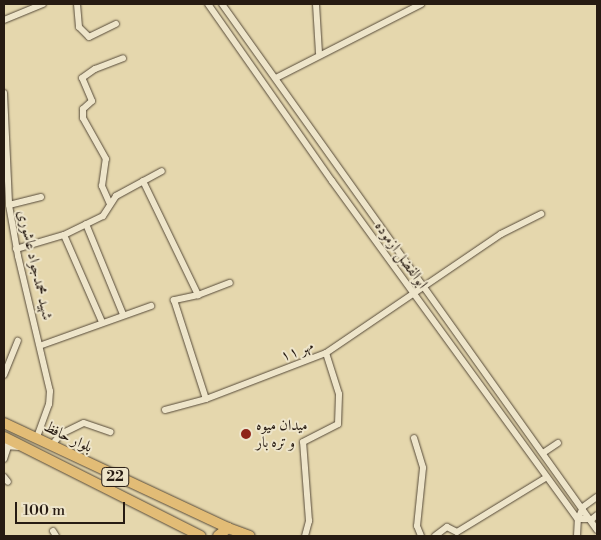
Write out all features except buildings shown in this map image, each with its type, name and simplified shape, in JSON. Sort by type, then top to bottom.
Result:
[{"type":"main road","name":"بلوار حافظ","points":[[4,423],[228,528]]},
{"type":"main road","name":"بلوار حافظ","points":[[4,437],[201,536]]},
{"type":"main road","points":[[218,536],[228,528]]},
{"type":"main road","name":"22","points":[[228,528],[250,536]]},
{"type":"street","points":[[4,20],[43,4]]},
{"type":"street","points":[[77,4],[79,27],[89,37],[116,24]]},
{"type":"street","name":"ابوالفضل ازموده","points":[[208,4],[578,520]]},
{"type":"street","name":"ابوالفضل ازموده","points":[[222,4],[543,453],[583,507],[594,517],[597,530]]},
{"type":"street","points":[[316,4],[319,53]]},
{"type":"street","points":[[276,78],[319,53],[421,4]]},
{"type":"street","points":[[110,204],[102,186],[106,159],[83,118],[83,109],[92,101],[82,78],[95,69],[123,58]]},
{"type":"street","name":"شهید محمدجواد عاشوری","points":[[4,93],[5,152],[9,205],[16,249],[42,345],[50,391],[49,404],[36,439]]},
{"type":"street","points":[[16,249],[64,235],[103,216],[116,196],[162,171]]},
{"type":"street","points":[[143,181],[198,295]]},
{"type":"street","points":[[9,205],[41,197]]},
{"type":"street","name":"مهر ۱۱","points":[[165,410],[206,399],[326,353],[501,234],[540,214]]},
{"type":"street","points":[[86,224],[123,314]]},
{"type":"street","points":[[64,235],[102,322]]},
{"type":"street","points":[[206,399],[174,300],[198,295],[230,284]]},
{"type":"street","points":[[42,345],[123,314],[151,306]]},
{"type":"street","points":[[4,375],[18,341]]},
{"type":"street","points":[[304,536],[309,521],[303,442],[338,424],[339,394],[326,353]]},
{"type":"street","points":[[51,446],[61,434],[84,423],[110,432]]},
{"type":"street","points":[[414,438],[423,468],[417,526],[421,536]]},
{"type":"street","points":[[543,453],[558,443]]},
{"type":"street","points":[[4,459],[6,447],[26,448]]},
{"type":"street","points":[[435,536],[447,527],[456,532],[547,477]]},
{"type":"street","points":[[577,536],[578,520],[583,507],[597,497]]},
{"type":"street","points":[[578,520],[594,517]]},
{"type":"place","name":"میدان میوه و تره بار","points":[[246,434]]}]
